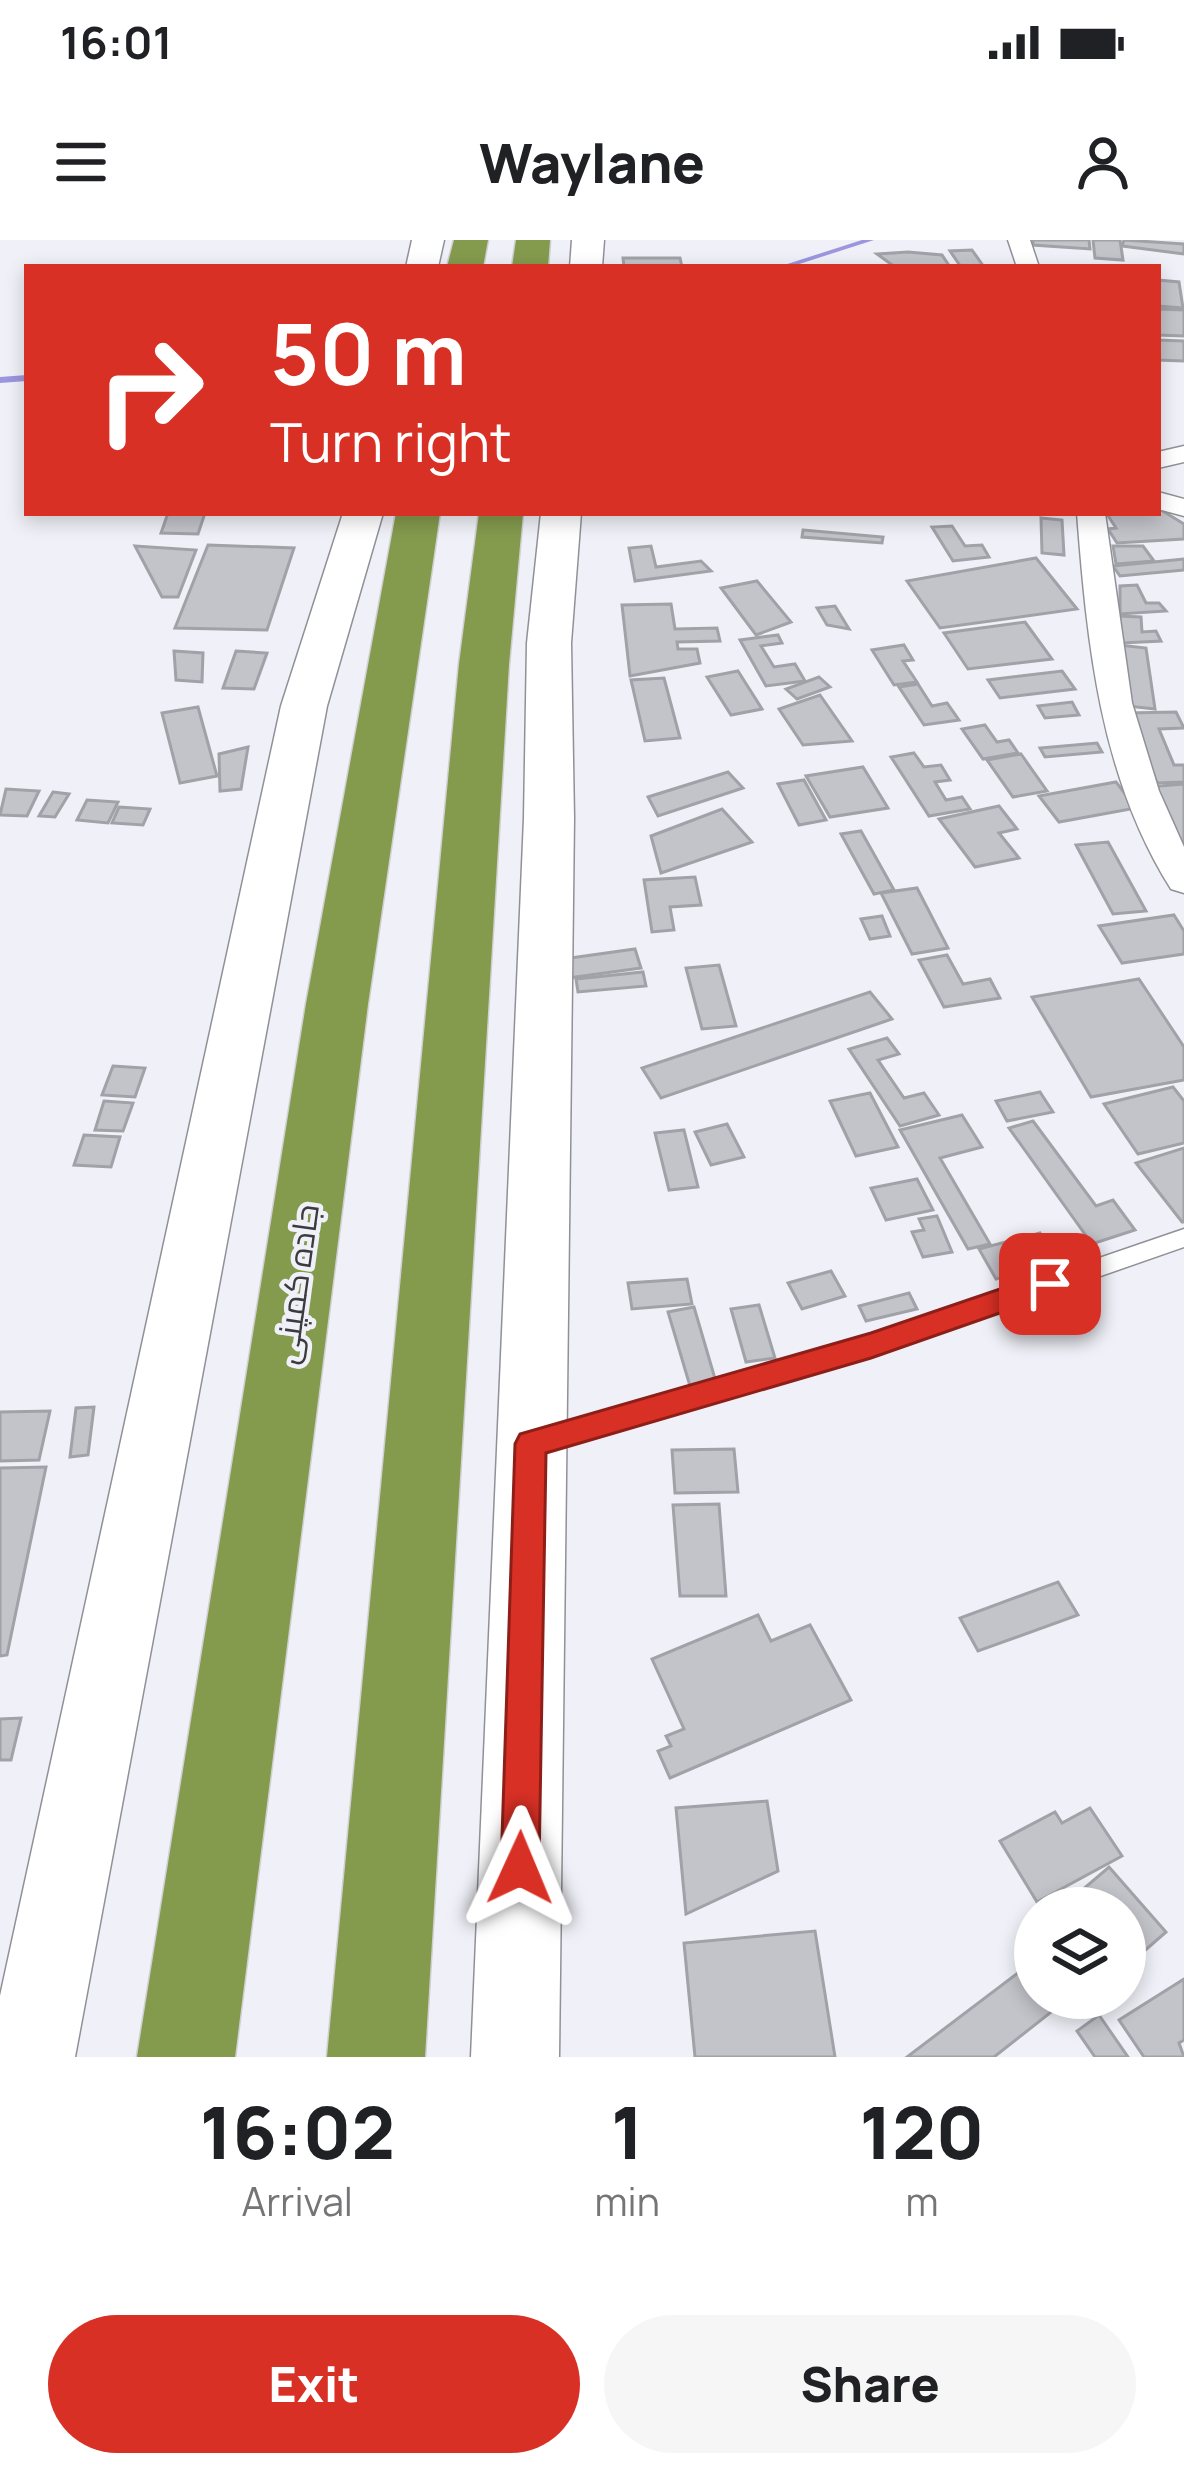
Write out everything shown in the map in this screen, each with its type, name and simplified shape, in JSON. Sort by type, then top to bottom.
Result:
[{"type":"highway","name":"جاده کمپنی","points":[[185,2057],[340,982],[418,516]]},
{"type":"highway","points":[[376,2057],[484,664],[501,516]]},
{"type":"street","points":[[31,2057],[304,706],[362,516]]},
{"type":"street","points":[[515,2057],[549,818],[548,644],[561,516]]},
{"type":"street","points":[[1091,516],[1116,721],[1162,844],[1184,881]]},
{"type":"lane","points":[[531,1444],[871,1346],[1184,1238]]},
{"type":"building","points":[[1033,240],[1089,240],[1090,249],[1033,245]]},
{"type":"building","points":[[1093,240],[1120,240],[1123,260],[1095,258]]},
{"type":"building","points":[[1124,240],[1184,244],[1184,254],[1122,246]]},
{"type":"building","points":[[972,250],[982,264],[959,264],[950,251]]},
{"type":"building","points":[[877,254],[942,255],[948,264],[891,264]]},
{"type":"building","points":[[623,258],[680,258],[681,264],[624,264]]},
{"type":"building","points":[[1161,280],[1179,282],[1183,308],[1161,306]]},
{"type":"building","points":[[1161,309],[1184,310],[1184,336],[1161,335]]},
{"type":"building","points":[[1161,340],[1184,341],[1184,361],[1161,360]]},
{"type":"building","points":[[1161,510],[1184,524],[1184,539],[1117,543],[1108,529],[1116,528],[1108,516],[1161,516]]},
{"type":"building","points":[[167,516],[204,516],[198,534],[161,533]]},
{"type":"building","points":[[1041,518],[1062,520],[1064,555],[1042,553]]},
{"type":"building","points":[[952,526],[965,546],[982,545],[989,557],[953,561],[932,527]]},
{"type":"building","points":[[803,530],[883,537],[882,543],[802,537]]},
{"type":"building","points":[[208,545],[294,548],[267,630],[175,628]]},
{"type":"building","points":[[135,546],[196,550],[178,597],[162,597]]},
{"type":"building","points":[[651,546],[656,567],[701,561],[711,571],[635,581],[629,548]]},
{"type":"building","points":[[1113,546],[1143,546],[1154,561],[1116,564]]},
{"type":"building","points":[[1036,558],[1077,609],[940,628],[907,581]]},
{"type":"building","points":[[1184,559],[1184,570],[1120,576],[1113,566]]},
{"type":"building","points":[[757,581],[791,622],[756,635],[721,588]]},
{"type":"building","points":[[1137,585],[1146,603],[1159,603],[1166,611],[1120,614],[1120,586]]},
{"type":"building","points":[[671,604],[675,629],[717,628],[720,641],[677,642],[678,649],[697,649],[700,663],[630,676],[622,605]]},
{"type":"building","points":[[835,606],[849,629],[827,625],[817,608]]},
{"type":"building","points":[[1118,616],[1141,617],[1142,632],[1156,631],[1161,641],[1122,643]]},
{"type":"building","points":[[1025,622],[1052,659],[968,669],[944,633]]},
{"type":"building","points":[[778,635],[782,643],[761,646],[774,667],[795,664],[805,681],[766,686],[740,640]]},
{"type":"building","points":[[904,645],[913,660],[903,661],[917,682],[894,685],[872,650]]},
{"type":"building","points":[[1119,645],[1146,648],[1155,709],[1127,706]]},
{"type":"building","points":[[174,651],[203,653],[202,682],[176,680]]},
{"type":"building","points":[[236,651],[267,653],[254,689],[223,688]]},
{"type":"building","points":[[738,671],[762,709],[731,715],[707,677]]},
{"type":"building","points":[[1062,671],[1075,689],[1000,698],[988,680]]},
{"type":"building","points":[[819,677],[830,687],[797,699],[786,689]]},
{"type":"building","points":[[664,678],[680,738],[645,741],[631,680]]},
{"type":"building","points":[[918,684],[932,706],[947,703],[959,720],[924,725],[899,687]]},
{"type":"building","points":[[820,695],[852,741],[803,745],[779,709]]},
{"type":"building","points":[[1072,702],[1079,715],[1045,718],[1038,706]]},
{"type":"building","points":[[198,707],[217,776],[180,783],[162,713]]},
{"type":"building","points":[[1176,712],[1184,728],[1159,729],[1174,765],[1184,765],[1184,782],[1157,783],[1128,713]]},
{"type":"building","points":[[985,725],[997,742],[1009,740],[1018,753],[983,759],[962,729]]},
{"type":"building","points":[[1097,743],[1102,752],[1045,757],[1040,748]]},
{"type":"building","points":[[248,747],[241,789],[220,791],[219,754]]},
{"type":"building","points":[[914,753],[924,767],[941,765],[950,780],[935,782],[946,800],[962,797],[970,809],[929,816],[891,757]]},
{"type":"building","points":[[1021,754],[1047,791],[1013,797],[987,760]]},
{"type":"building","points":[[863,767],[888,808],[830,817],[806,776]]},
{"type":"building","points":[[728,772],[743,788],[658,816],[648,797]]},
{"type":"building","points":[[804,780],[826,820],[799,825],[778,784]]},
{"type":"building","points":[[1116,782],[1136,808],[1059,822],[1039,796]]},
{"type":"building","points":[[1184,784],[1184,853],[1147,787]]},
{"type":"building","points":[[6,789],[39,791],[27,816],[0,815]]},
{"type":"building","points":[[53,792],[69,794],[55,817],[39,816]]},
{"type":"building","points":[[87,800],[118,802],[108,823],[77,820]]},
{"type":"building","points":[[999,806],[1017,829],[999,833],[1019,858],[975,867],[939,819]]},
{"type":"building","points":[[119,807],[150,809],[143,825],[112,823]]},
{"type":"building","points":[[722,809],[752,842],[661,873],[651,836]]},
{"type":"building","points":[[861,831],[894,890],[874,894],[841,834]]},
{"type":"building","points":[[1108,842],[1146,911],[1113,914],[1076,845]]},
{"type":"building","points":[[695,877],[701,905],[670,907],[674,930],[652,932],[644,880]]},
{"type":"building","points":[[917,888],[948,948],[912,954],[881,893]]},
{"type":"building","points":[[1174,915],[1184,931],[1184,954],[1122,963],[1099,926]]},
{"type":"building","points":[[882,916],[890,936],[870,939],[861,919]]},
{"type":"building","points":[[635,949],[641,968],[561,979],[556,960]]},
{"type":"building","points":[[947,955],[963,984],[990,979],[1000,998],[944,1007],[919,960]]},
{"type":"building","points":[[719,965],[736,1026],[702,1029],[686,968]]},
{"type":"building","points":[[643,972],[646,986],[578,992],[576,979]]},
{"type":"building","points":[[1139,979],[1184,1047],[1184,1080],[1091,1097],[1032,997]]},
{"type":"building","points":[[870,992],[892,1019],[661,1098],[642,1068]]},
{"type":"building","points":[[887,1038],[899,1054],[878,1060],[904,1098],[924,1093],[939,1115],[900,1126],[849,1049]]},
{"type":"building","points":[[113,1066],[145,1068],[135,1097],[102,1095]]},
{"type":"building","points":[[1173,1087],[1184,1101],[1184,1143],[1138,1154],[1104,1104]]},
{"type":"building","points":[[1040,1092],[1053,1112],[1007,1121],[996,1101]]},
{"type":"building","points":[[870,1093],[898,1147],[856,1156],[830,1101]]},
{"type":"building","points":[[104,1101],[133,1103],[123,1131],[95,1130]]},
{"type":"building","points":[[962,1115],[982,1147],[940,1158],[990,1244],[968,1249],[900,1130]]},
{"type":"building","points":[[1033,1121],[1096,1206],[1113,1200],[1135,1230],[1092,1244],[1009,1128]]},
{"type":"building","points":[[727,1124],[744,1157],[711,1165],[695,1132]]},
{"type":"building","points":[[684,1130],[698,1187],[669,1190],[655,1133]]},
{"type":"building","points":[[84,1135],[120,1137],[111,1167],[74,1165]]},
{"type":"building","points":[[1184,1148],[1184,1222],[1182,1222],[1136,1163]]},
{"type":"building","points":[[917,1179],[933,1210],[886,1220],[871,1188]]},
{"type":"building","points":[[937,1216],[952,1252],[923,1257],[912,1232],[924,1230],[919,1219]]},
{"type":"building","points":[[1040,1233],[1058,1263],[996,1279],[979,1249]]},
{"type":"building","points":[[831,1271],[845,1296],[802,1309],[788,1283]]},
{"type":"building","points":[[687,1279],[692,1304],[632,1309],[628,1283]]},
{"type":"building","points":[[909,1293],[917,1309],[866,1321],[859,1306]]},
{"type":"building","points":[[759,1305],[775,1358],[746,1362],[731,1309]]},
{"type":"building","points":[[694,1307],[716,1382],[690,1386],[668,1312]]},
{"type":"building","points":[[94,1407],[88,1455],[70,1457],[76,1408]]},
{"type":"building","points":[[50,1411],[39,1460],[0,1461],[0,1412]]},
{"type":"building","points":[[734,1449],[738,1492],[675,1493],[672,1450]]},
{"type":"building","points":[[46,1467],[7,1655],[0,1656],[0,1468]]},
{"type":"building","points":[[719,1504],[726,1596],[680,1596],[673,1505]]},
{"type":"building","points":[[1058,1582],[1078,1615],[978,1651],[960,1618]]},
{"type":"building","points":[[758,1615],[771,1641],[810,1625],[851,1700],[670,1778],[658,1751],[671,1746],[666,1736],[684,1729],[652,1659]]},
{"type":"building","points":[[21,1718],[11,1760],[0,1760],[0,1719]]},
{"type":"building","points":[[767,1801],[778,1871],[686,1914],[676,1808]]},
{"type":"building","points":[[1090,1808],[1122,1856],[1065,1887],[1028,1887],[1000,1841],[1055,1812],[1062,1823]]},
{"type":"building","points":[[1109,1867],[1127,1887],[1086,1887]]},
{"type":"building","points":[[1146,1909],[1166,1932],[1146,1950]]},
{"type":"building","points":[[815,1931],[835,2057],[695,2057],[684,1943]]},
{"type":"building","points":[[1014,1976],[1014,2019],[1042,2019],[994,2057],[907,2057]]},
{"type":"building","points":[[1184,1979],[1184,2040],[1179,2043],[1184,2057],[1144,2057],[1119,2020],[1146,2019],[1146,2003]]},
{"type":"building","points":[[1094,2019],[1102,2019],[1128,2057],[1095,2057],[1077,2031]]},
{"type":"waterway","points":[[792,264],[870,240]]},
{"type":"waterway","points":[[0,380],[24,378]]},
{"type":"route","points":[[520,1868],[531,1444],[871,1346],[1050,1284]]}]
